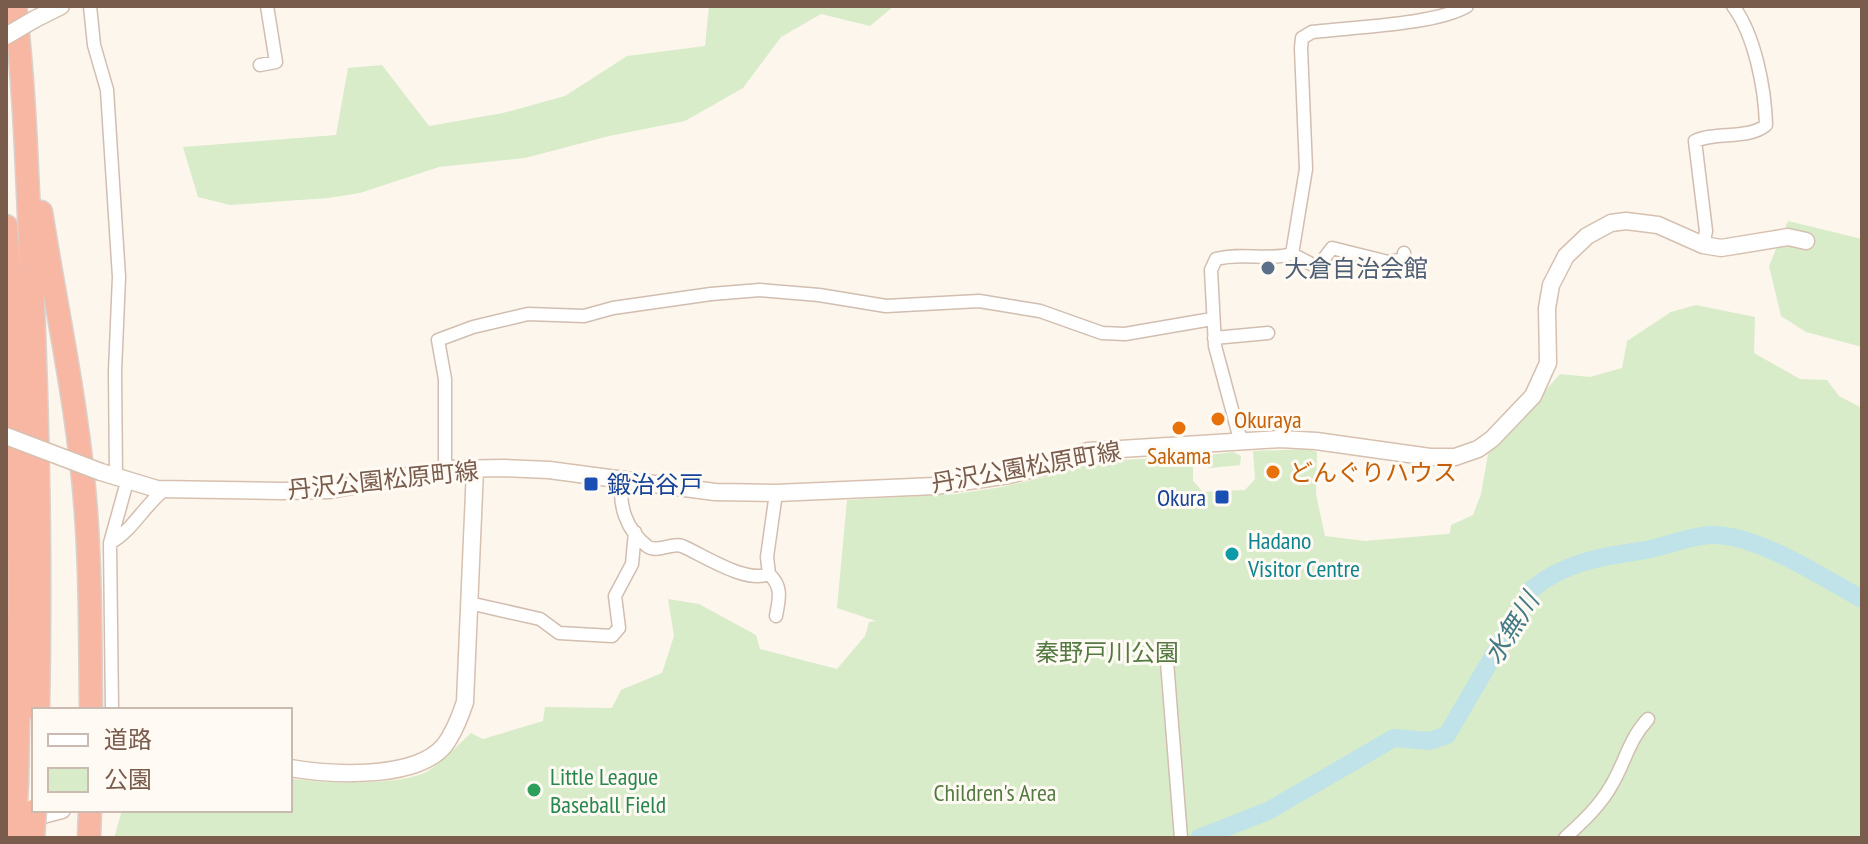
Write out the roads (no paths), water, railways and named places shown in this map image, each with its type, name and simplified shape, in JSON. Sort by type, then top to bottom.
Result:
[{"type":"highway","points":[[15,6],[24,105],[37,384],[38,708]]},
{"type":"highway","points":[[24,105],[83,477],[89,546],[91,708]]},
{"type":"highway","points":[[6,226],[19,483],[21,626],[14,838]]},
{"type":"highway","points":[[33,838],[35,812]]},
{"type":"highway","points":[[89,838],[90,812]]},
{"type":"main road","points":[[6,36],[61,6]]},
{"type":"main road","name":"丹沢公園松原町線","points":[[6,436],[115,477],[164,490],[330,490],[445,469],[549,470],[715,492],[776,493],[935,486],[1020,473],[1088,451],[1280,439],[1430,457],[1455,457],[1478,449],[1492,439],[1533,396],[1542,380],[1549,348],[1547,308],[1551,285],[1566,256],[1600,228],[1626,221],[1658,225],[1703,245],[1721,248],[1788,237],[1806,241]]},
{"type":"main road","points":[[292,768],[351,772],[407,768],[442,748],[460,718],[465,702],[475,469]]},
{"type":"main road","points":[[6,814],[35,817],[54,812]]},
{"type":"street","points":[[90,6],[94,45],[107,90],[119,277],[115,477],[110,543],[112,708]]},
{"type":"street","points":[[260,65],[276,62],[267,6]]},
{"type":"street","points":[[1292,254],[1306,169],[1302,38],[1312,32],[1456,13],[1467,6]]},
{"type":"street","points":[[1703,245],[1706,231],[1695,141],[1707,135],[1759,131],[1766,125],[1751,44],[1744,22],[1733,6]]},
{"type":"street","points":[[1243,441],[1214,338],[1211,270],[1216,259],[1229,255],[1276,259],[1292,254],[1315,266],[1332,248],[1388,262],[1405,259],[1404,253]]},
{"type":"street","points":[[445,469],[445,379],[438,340],[473,327],[528,314],[584,316],[627,306],[760,290],[819,295],[886,306],[979,301],[1040,311],[1102,333],[1125,334],[1212,319]]},
{"type":"street","points":[[1214,338],[1268,333]]},
{"type":"street","points":[[623,480],[619,494],[621,508],[646,546],[654,550],[679,545],[712,562],[753,575],[763,577],[769,574]]},
{"type":"street","points":[[110,543],[127,534],[134,519],[164,490]]},
{"type":"street","points":[[776,493],[767,557],[769,574],[781,593],[776,616]]},
{"type":"street","points":[[469,603],[540,619],[559,633],[612,636],[619,628],[615,596],[632,564],[635,532]]},
{"type":"street","points":[[1166,649],[1181,838]]},
{"type":"street","points":[[1565,838],[1594,811],[1612,784],[1627,748],[1648,719]]},
{"type":"waterway","name":"水無川","points":[[1199,838],[1268,811],[1394,738],[1430,741],[1447,735],[1532,589],[1569,567],[1693,538],[1729,536],[1789,558],[1862,599]]},
{"type":"place","name":"大倉自治会館","points":[[1268,268]]},
{"type":"place","name":"Okuraya","points":[[1218,419]]},
{"type":"place","name":"Sakama","points":[[1179,428]]},
{"type":"place","name":"どんぐりハウス","points":[[1273,472]]},
{"type":"place","name":"鍛治谷戸","points":[[591,484]]},
{"type":"place","name":"Okura","points":[[1222,497]]},
{"type":"place","name":"Hadano Visitor Centre","points":[[1232,554]]},
{"type":"place","name":"Little League Baseball Field","points":[[534,790]]},
{"type":"park label","name":"秦野戸川公園","points":[[1107,652]]},
{"type":"park label","name":"Children's Area","points":[[995,792]]}]
